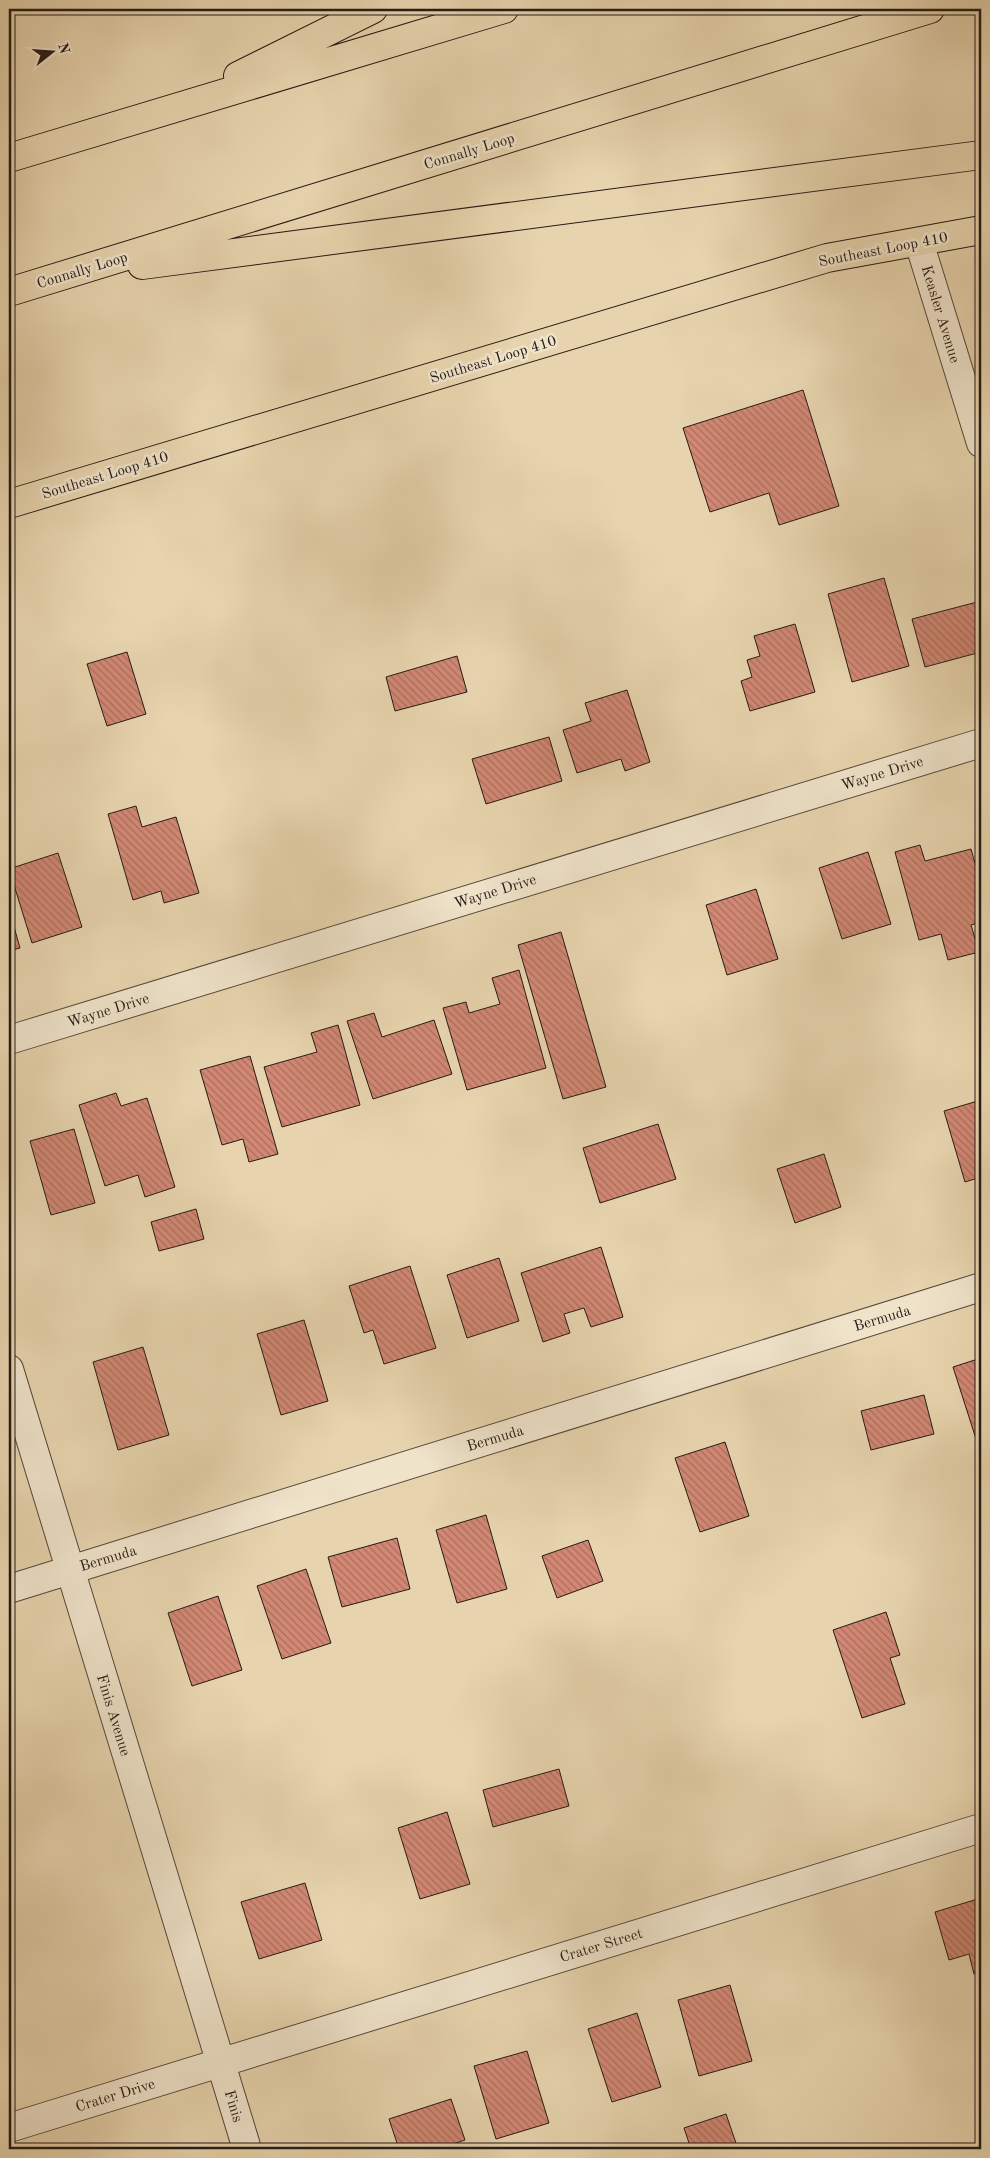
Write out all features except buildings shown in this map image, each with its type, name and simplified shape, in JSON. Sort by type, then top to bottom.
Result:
[{"type":"main road","points":[[165,111],[373,9]]},
{"type":"main road","points":[[9,158],[504,9]]},
{"type":"main road","name":"Connally Loop","points":[[9,292],[930,9]]},
{"type":"main road","points":[[64,275],[981,155]]},
{"type":"main road","name":"Southeast Loop 410","points":[[9,504],[827,258],[981,230]]},
{"type":"street","name":"Keasler Avenue","points":[[919,242],[981,442]]},
{"type":"street","name":"Wayne Drive","points":[[9,1040],[981,743]]},
{"type":"street","name":"Bermuda","points":[[9,1589],[981,1287]]},
{"type":"street","name":"Finis Avenue","points":[[9,1369],[220,2062]]},
{"type":"street","name":"Crater Street","points":[[220,2062],[981,1828]]},
{"type":"street","name":"Crater Drive","points":[[9,2128],[220,2062]]},
{"type":"street","name":"Finis","points":[[220,2062],[247,2149]]}]
